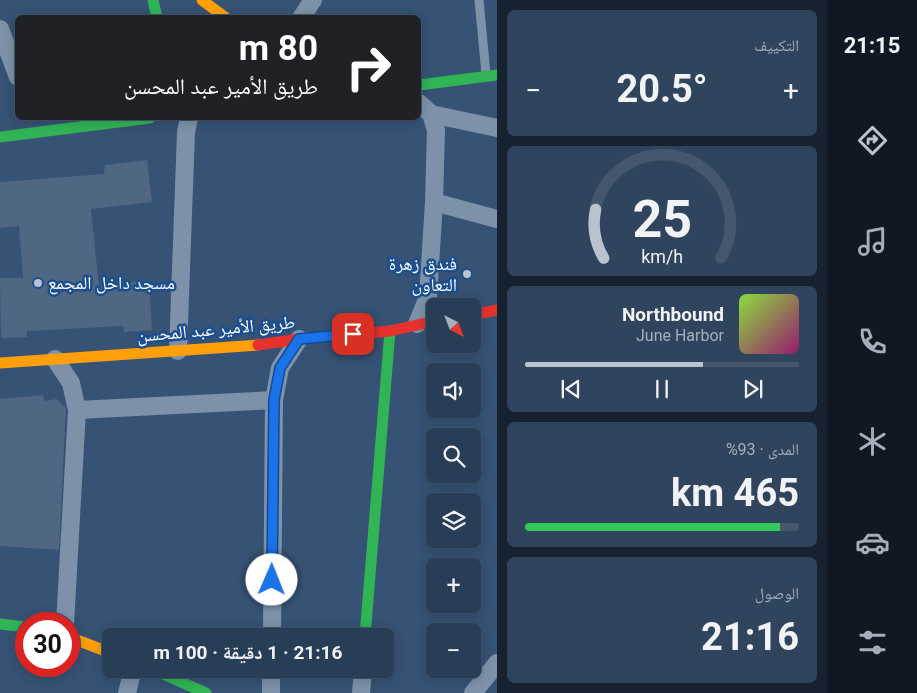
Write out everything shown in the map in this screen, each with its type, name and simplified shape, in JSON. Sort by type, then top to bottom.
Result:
[{"type":"main road","points":[[152,0],[156,15]]},
{"type":"main road","points":[[202,0],[222,15]]},
{"type":"main road","points":[[421,85],[492,76]]},
{"type":"main road","points":[[0,137],[35,125],[117,120]]},
{"type":"main road","points":[[481,313],[497,310]]},
{"type":"main road","name":"طريق الأمير عبد المحسن","points":[[0,363],[248,346],[299,339],[390,331],[426,322]]},
{"type":"main road","points":[[367,628],[390,331]]},
{"type":"main road","points":[[0,624],[15,626]]},
{"type":"main road","points":[[80,641],[102,650]]},
{"type":"main road","points":[[172,678],[206,693]]},
{"type":"street","points":[[303,15],[313,0]]},
{"type":"street","points":[[0,29],[15,69]]},
{"type":"street","points":[[425,108],[497,128]]},
{"type":"street","points":[[417,324],[428,297],[434,202],[436,130],[425,108]]},
{"type":"street","points":[[178,351],[186,132],[189,120]]},
{"type":"street","points":[[434,202],[497,219]]},
{"type":"street","points":[[272,628],[274,400],[280,368],[299,339]]},
{"type":"street","points":[[55,359],[71,383],[77,410],[66,612]]},
{"type":"street","points":[[77,410],[274,400]]},
{"type":"street","points":[[473,693],[497,663]]},
{"type":"street","points":[[127,693],[131,678]]},
{"type":"street","points":[[271,678],[271,693]]},
{"type":"street","points":[[361,693],[362,678]]},
{"type":"lane","points":[[479,0],[492,76]]},
{"type":"building","points":[[147,160],[152,202],[91,209],[99,286],[143,281],[143,284],[149,283],[152,330],[124,332],[123,326],[27,331],[27,337],[1,338],[0,278],[23,278],[19,226],[0,228],[0,182],[104,174],[105,165]]},
{"type":"building","points":[[43,395],[44,401],[57,399],[66,408],[59,550],[0,546],[0,399]]},
{"type":"traffic: fast","points":[[153,0],[156,15]]},
{"type":"traffic: fast","points":[[421,85],[497,75]]},
{"type":"traffic: fast","points":[[0,137],[134,120]]},
{"type":"traffic: fast","points":[[366,628],[390,331]]},
{"type":"traffic: fast","points":[[0,624],[15,626]]},
{"type":"traffic: fast","points":[[172,678],[206,693]]},
{"type":"traffic: slow","points":[[202,0],[222,15]]},
{"type":"traffic: slow","points":[[0,363],[258,345]]},
{"type":"traffic: slow","points":[[80,641],[102,650]]},
{"type":"traffic: jam","points":[[481,313],[497,310]]},
{"type":"traffic: jam","points":[[258,345],[299,339],[390,331],[426,323]]},
{"type":"place","name":"فندق زهرة التعاون","points":[[467,274]]},
{"type":"place","name":"مسجد داخل المجمع","points":[[38,283]]},
{"type":"route","points":[[272,580],[274,400],[280,368],[299,339],[353,334]]}]
